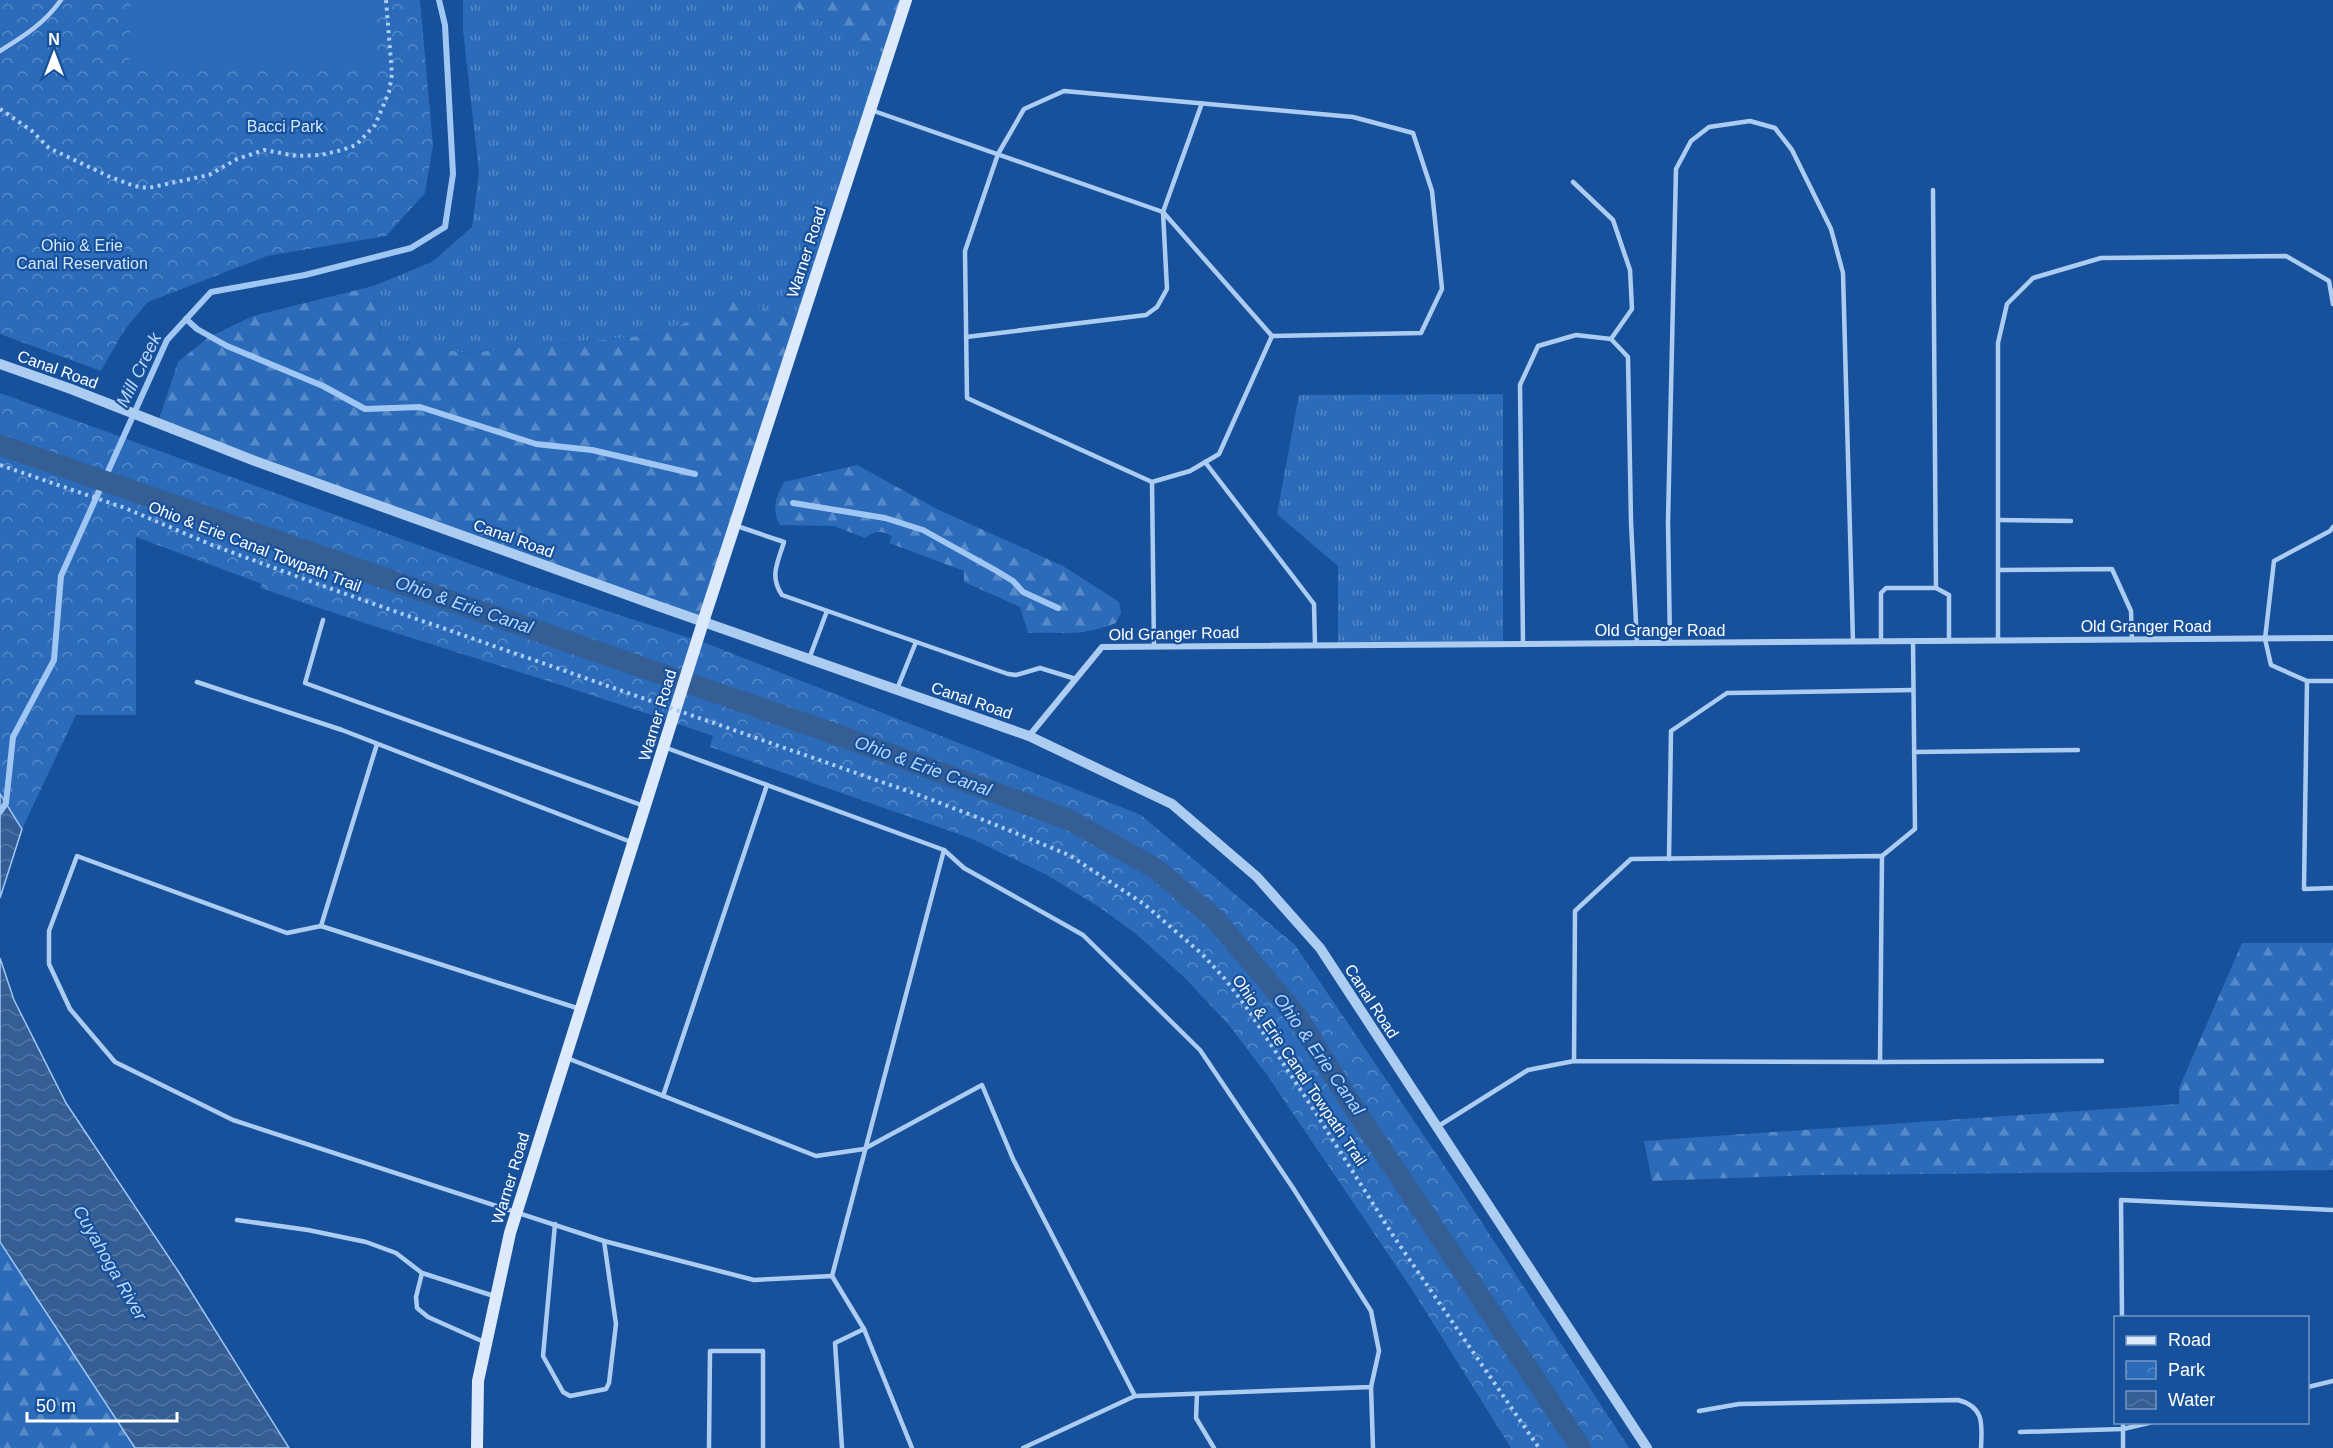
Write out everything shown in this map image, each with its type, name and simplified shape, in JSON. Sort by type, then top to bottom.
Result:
[{"type":"main road","name":"Warner Road","points":[[477,1448],[478,1381],[517,1212],[734,525],[906,0]]},
{"type":"street","name":"Canal Road","points":[[0,364],[180,430],[255,461],[1029,736],[1172,804],[1257,877],[1320,948],[1647,1448]]},
{"type":"street","name":"Old Granger Road","points":[[1029,736],[1102,647],[2333,638]]},
{"type":"lane","points":[[0,51],[37,28],[51,14],[60,0]]},
{"type":"lane","points":[[1064,91],[1353,117],[1413,133],[1432,191],[1442,289],[1421,333],[1272,336],[1219,454],[1190,471],[1152,482],[967,398],[965,251],[998,154],[1024,109],[1064,91]]},
{"type":"lane","points":[[966,337],[1146,315],[1157,307],[1167,289],[1163,212],[1202,103]]},
{"type":"lane","points":[[870,110],[1163,212],[1272,336]]},
{"type":"lane","points":[[1670,643],[1668,522],[1676,169],[1691,141],[1709,127],[1750,121],[1775,128],[1792,150],[1831,229],[1843,273],[1853,642]]},
{"type":"lane","points":[[1573,182],[1613,220],[1630,270],[1632,309],[1611,339]]},
{"type":"lane","points":[[1933,190],[1936,588]]},
{"type":"lane","points":[[1998,641],[1998,343],[2007,304],[2033,278],[2101,258],[2286,256],[2329,281],[2333,304]]},
{"type":"lane","points":[[1523,644],[1520,385],[1538,346],[1576,335],[1611,339],[1628,357],[1630,522],[1636,643]]},
{"type":"lane","points":[[1205,462],[1314,604],[1315,645]]},
{"type":"lane","points":[[1152,482],[1154,647]]},
{"type":"lane","points":[[1998,520],[2071,521]]},
{"type":"lane","points":[[734,525],[784,542],[774,577],[776,586],[782,595],[1008,674],[1016,675],[1040,668],[1076,679]]},
{"type":"lane","points":[[2333,527],[2331,531],[2274,561],[2265,639],[2271,665],[2307,681],[2333,681]]},
{"type":"lane","points":[[1998,570],[2112,569],[2131,611],[2132,640]]},
{"type":"lane","points":[[1881,641],[1881,593],[1886,588],[1936,588],[1949,595],[1949,641]]},
{"type":"lane","points":[[809,659],[827,611]]},
{"type":"lane","points":[[323,620],[304,683],[645,806]]},
{"type":"lane","points":[[1574,1061],[1575,911],[1630,859],[1882,856],[1915,829],[1913,641]]},
{"type":"lane","points":[[897,689],[916,642]]},
{"type":"lane","points":[[2307,681],[2304,889],[2333,888]]},
{"type":"lane","points":[[197,682],[377,744],[634,843]]},
{"type":"lane","points":[[1669,859],[1671,731],[1727,693],[1913,690]]},
{"type":"lane","points":[[321,926],[377,744]]},
{"type":"lane","points":[[664,747],[944,850],[964,868],[1083,935],[1200,1050],[1293,1188],[1371,1311],[1379,1351],[1371,1388],[1373,1448]]},
{"type":"lane","points":[[1914,752],[2078,750]]},
{"type":"lane","points":[[663,1096],[767,785]]},
{"type":"lane","points":[[912,1448],[864,1329],[832,1276],[944,850]]},
{"type":"lane","points":[[581,1010],[321,926],[286,933],[77,856],[49,931],[49,963],[70,1009],[115,1062],[233,1120],[604,1241],[754,1280],[832,1276]]},
{"type":"lane","points":[[1880,1062],[1882,856]]},
{"type":"lane","points":[[566,1058],[816,1156],[864,1149],[982,1085],[1012,1159],[1135,1396]]},
{"type":"lane","points":[[1437,1127],[1528,1070],[1574,1061],[2102,1061]]},
{"type":"lane","points":[[2122,1316],[2121,1200],[2333,1210]]},
{"type":"lane","points":[[237,1220],[308,1230],[366,1242],[396,1253],[422,1273],[496,1296]]},
{"type":"lane","points":[[555,1224],[543,1356],[563,1392],[570,1396],[606,1389],[609,1383],[616,1324],[604,1241]]},
{"type":"lane","points":[[422,1273],[416,1297],[417,1308],[428,1317],[486,1344]]},
{"type":"lane","points":[[842,1448],[835,1343],[864,1329]]},
{"type":"lane","points":[[709,1448],[710,1351],[763,1351],[763,1448]]},
{"type":"lane","points":[[2309,1387],[2333,1381]]},
{"type":"lane","points":[[1023,1448],[1135,1396],[1371,1388]]},
{"type":"lane","points":[[1197,1394],[1196,1418],[1214,1448]]},
{"type":"lane","points":[[1699,1412],[1738,1404],[1958,1400],[1967,1402],[1979,1413],[1982,1448]]},
{"type":"lane","points":[[2122,1424],[2123,1448]]},
{"type":"lane","points":[[2020,1432],[2122,1430],[2145,1424]]},
{"type":"path","points":[[0,109],[32,131],[49,148],[134,186],[148,188],[209,176],[237,159],[264,150],[297,156],[321,156],[356,145],[375,125],[390,92],[392,74],[386,0]]},
{"type":"path","name":"Ohio & Erie Canal Towpath Trail","points":[[0,465],[125,508],[212,545],[337,591],[919,795],[1069,855],[1144,904],[1202,954],[1247,1008],[1394,1237],[1539,1448]]},
{"type":"green space","name":"Bacci Park","points":[[0,0],[420,0],[433,145],[425,193],[386,236],[267,256],[148,302],[125,329],[101,371],[0,334]]},
{"type":"green space","points":[[131,0],[376,0],[373,71],[129,65]]},
{"type":"green space","points":[[463,0],[783,0],[888,55],[801,321],[735,299],[661,334],[466,353],[381,339],[373,286],[432,262],[472,227],[479,173],[463,30]]},
{"type":"green space","points":[[783,0],[906,0],[888,55]]},
{"type":"green space","points":[[373,286],[381,339],[466,353],[661,334],[735,299],[801,321],[703,622],[158,422],[178,362],[209,337],[253,316]]},
{"type":"green space","points":[[0,393],[534,587],[708,644],[1141,815],[1295,945],[1456,1183],[1629,1448],[1511,1448],[1413,1291],[1267,1075],[1228,1024],[1184,977],[1136,934],[1102,909],[1047,875],[970,838],[710,747],[713,736],[260,588],[262,584],[136,537],[136,715],[76,715],[22,829],[0,794]]},
{"type":"green space","points":[[1503,394],[1503,644],[1338,645],[1338,566],[1277,514],[1299,395]]},
{"type":"green space","points":[[857,465],[937,509],[1063,566],[1119,602],[1121,613],[1116,623],[1082,632],[1028,633],[1020,607],[964,582],[964,571],[889,543],[892,536],[878,532],[865,538],[834,526],[780,525],[775,508],[784,482]]},
{"type":"green space","points":[[2242,943],[2333,943],[2333,1170],[1814,1175],[1652,1181],[1644,1141],[2179,1104],[2179,1088]]},
{"type":"green space","points":[[0,1242],[135,1448],[0,1448]]},
{"type":"water","points":[[0,794],[22,829],[0,898]]},
{"type":"water","name":"Cuyahoga River","points":[[0,958],[14,1000],[66,1103],[180,1274],[289,1448],[135,1448],[0,1242]]},
{"type":"waterway","name":"Mill Creek","points":[[0,812],[6,803],[13,737],[54,660],[61,576],[167,340],[211,292],[305,275],[411,248],[445,227],[453,174],[445,25],[439,0]]},
{"type":"waterway","points":[[186,319],[197,329],[227,346],[323,386],[365,409],[420,407],[536,444],[592,450],[695,474]]},
{"type":"waterway","name":"Ohio & Erie Canal","points":[[0,445],[835,734],[1070,820],[1156,869],[1215,919],[1297,1016],[1354,1108],[1581,1448]]},
{"type":"waterway","points":[[793,503],[885,518],[923,530],[1013,581],[1023,592],[1058,608]]},
{"type":"park label","name":"Ohio & Erie Canal Reservation","points":[[82,254]]}]
